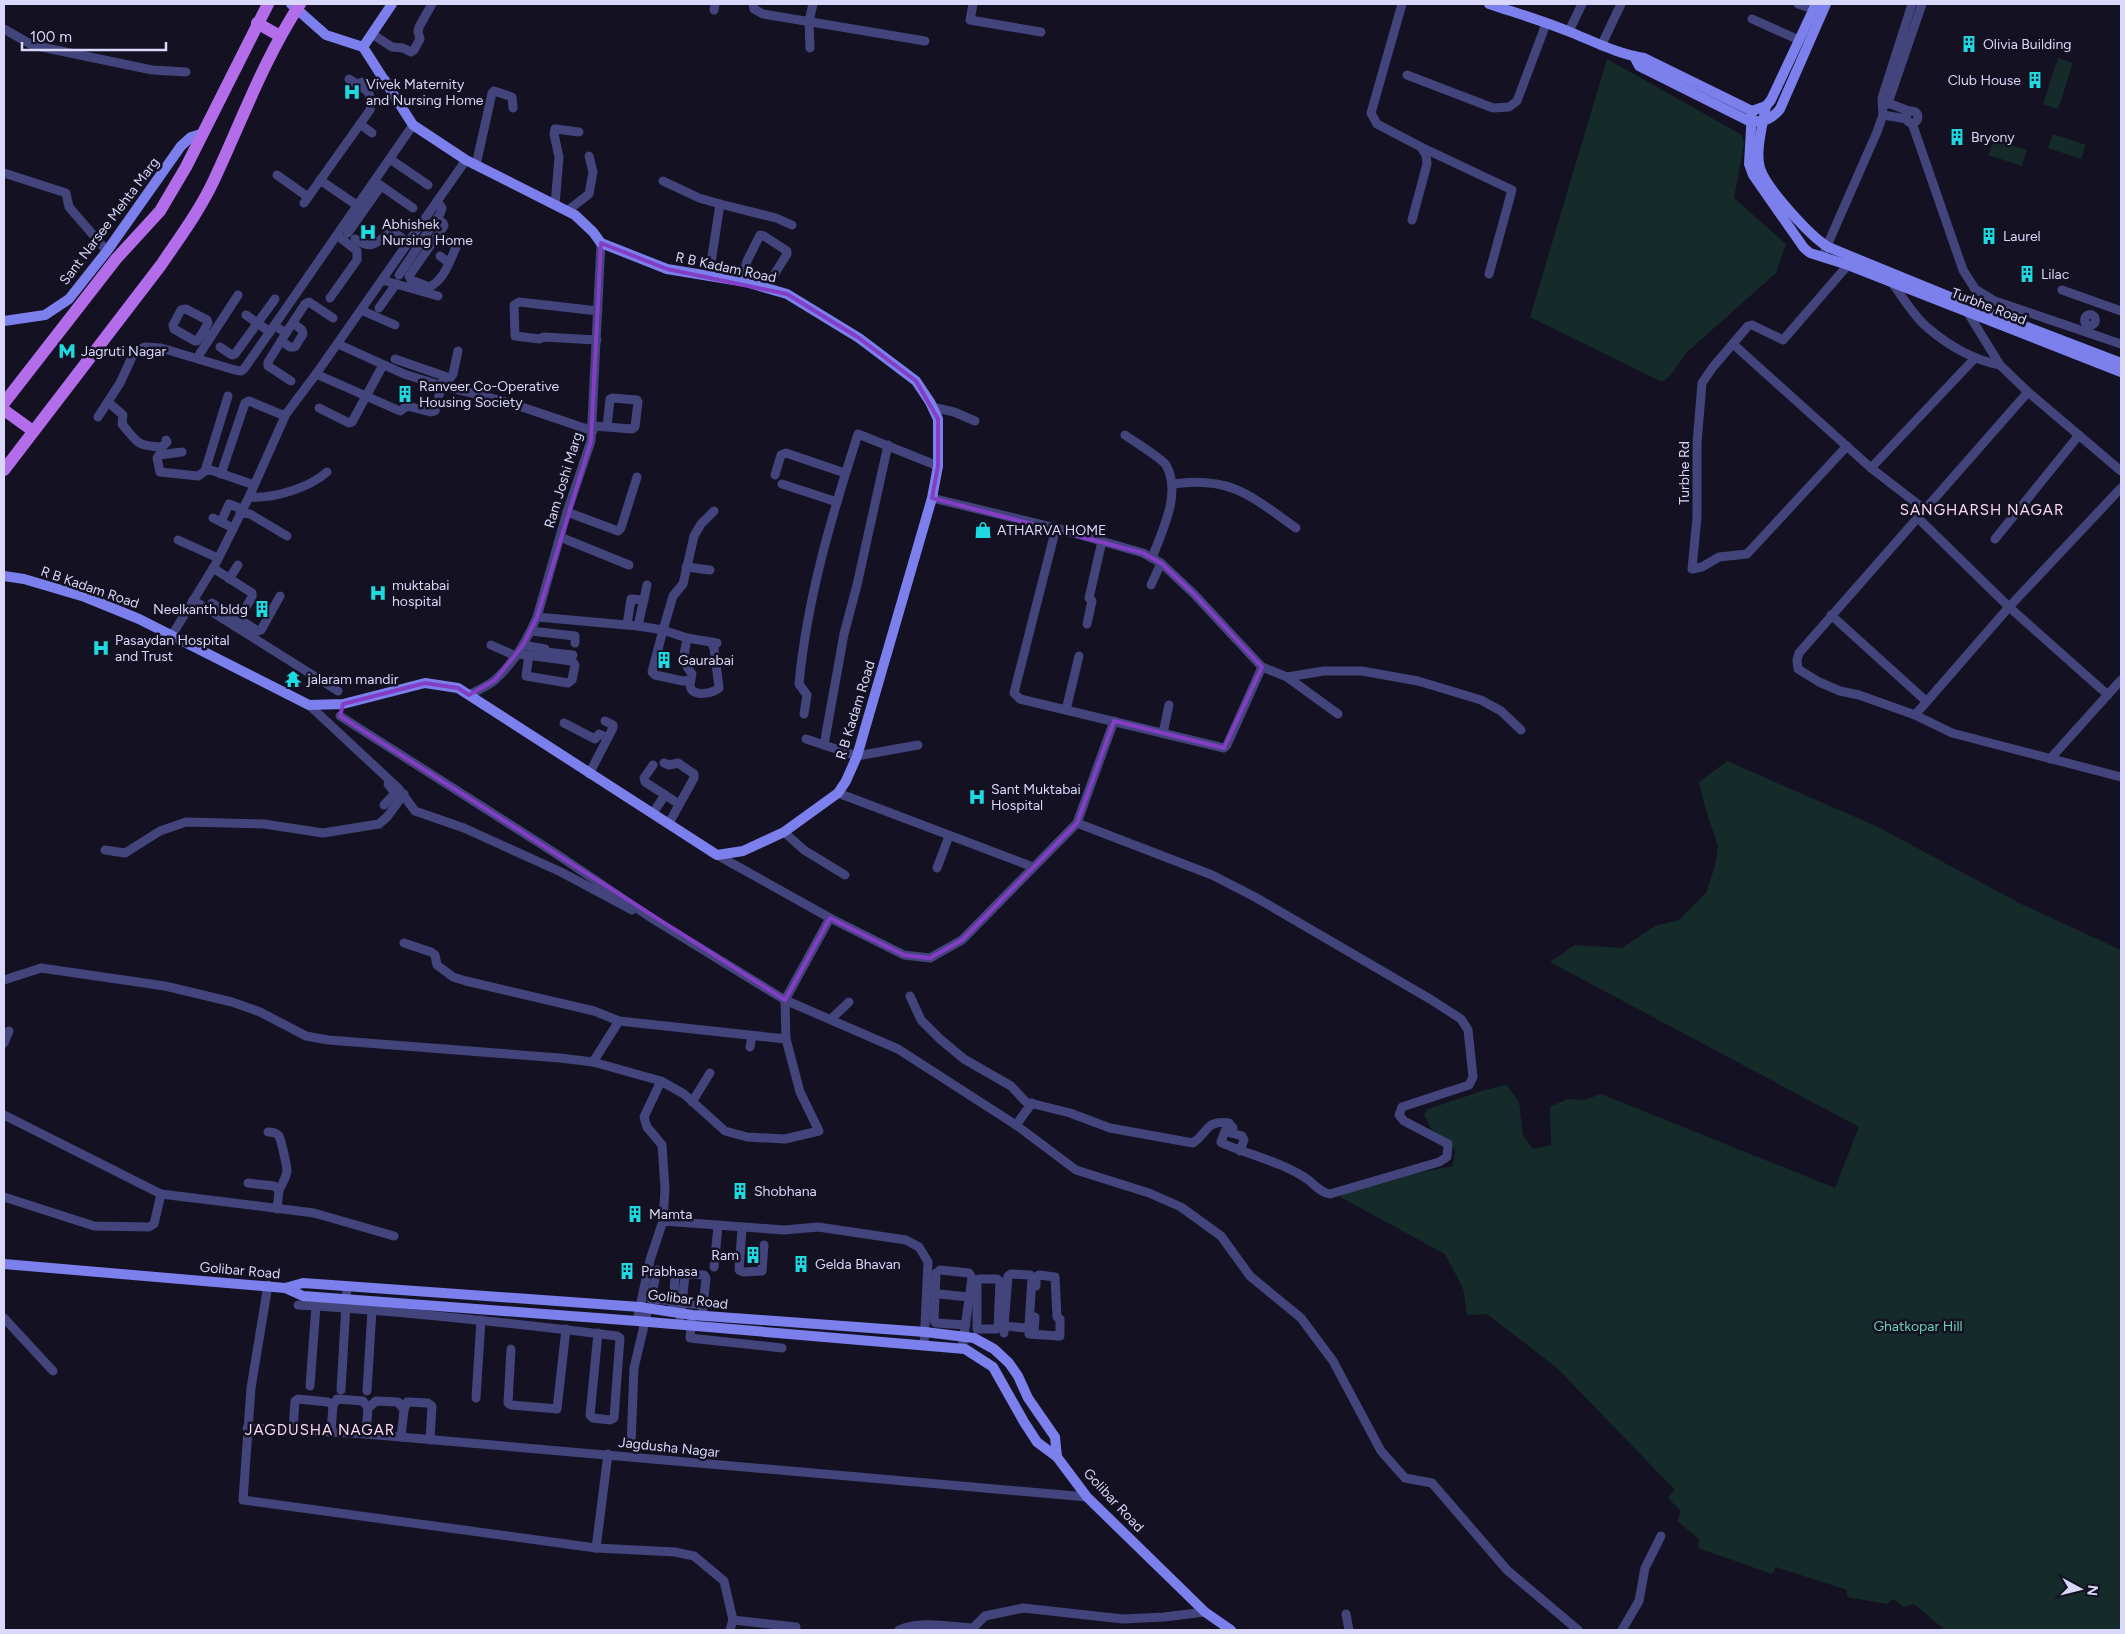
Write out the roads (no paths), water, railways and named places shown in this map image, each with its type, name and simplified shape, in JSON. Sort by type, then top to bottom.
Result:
[{"type":"main road","points":[[4,403],[97,282],[160,211],[186,167],[268,4]]},
{"type":"main road","points":[[4,470],[185,230],[213,182],[246,107],[296,5]]},
{"type":"main road","points":[[257,23],[280,36]]},
{"type":"main road","points":[[4,410],[33,431]]},
{"type":"street","points":[[296,5],[326,35],[363,46],[392,4]]},
{"type":"street","points":[[372,34],[392,47],[403,48],[411,52],[420,40],[419,27],[432,4]]},
{"type":"street","points":[[753,4],[754,9],[763,14],[925,41]]},
{"type":"street","points":[[810,48],[809,21],[813,4]]},
{"type":"street","points":[[972,4],[970,20],[1041,32]]},
{"type":"street","points":[[1402,4],[1371,112],[1377,124],[1512,190],[1489,274]]},
{"type":"street","points":[[1489,4],[1569,31],[1601,46],[1644,58],[1752,111],[1766,106],[1771,100],[1814,6],[1798,4]]},
{"type":"street","points":[[1569,31],[1582,4]]},
{"type":"street","points":[[1601,46],[1621,4]]},
{"type":"street","points":[[1634,56],[1639,66],[1751,122],[1764,121],[1772,118],[1780,109],[1826,4]]},
{"type":"street","points":[[1822,257],[1828,247],[1885,108],[1912,4]]},
{"type":"street","points":[[1892,80],[1922,4]]},
{"type":"street","points":[[1752,19],[1799,40]]},
{"type":"street","points":[[1407,75],[1494,108],[1508,107],[1517,101],[1546,24]]},
{"type":"street","points":[[4,29],[32,45],[152,70],[186,72]]},
{"type":"street","name":"R B Kadam Road","points":[[4,576],[85,598],[172,635],[309,705],[343,704],[425,683],[458,688],[716,855],[743,850],[784,832],[838,793],[846,781],[857,756],[932,498],[938,466],[938,419],[932,406],[916,381],[859,338],[787,294],[741,282],[666,269],[601,243],[593,232],[574,215],[466,160],[413,125],[363,46]]},
{"type":"street","points":[[348,79],[368,89]]},
{"type":"street","points":[[277,175],[306,200],[370,110],[371,95],[359,80]]},
{"type":"street","points":[[368,89],[386,80]]},
{"type":"street","points":[[476,165],[492,94],[494,92],[512,97],[513,108]]},
{"type":"street","points":[[1766,106],[1759,160],[1760,169],[1773,189],[1816,240],[1828,247],[2079,351],[2121,363]]},
{"type":"street","points":[[1885,108],[1909,118],[1963,270],[1975,289],[1995,301],[2087,328],[2121,344]]},
{"type":"street","name":"Turbhe Road","points":[[1752,111],[1749,164],[1753,175],[1804,248],[1810,253],[1848,265],[1968,313],[2079,351],[2121,372]]},
{"type":"street","points":[[360,124],[372,133]]},
{"type":"street","points":[[408,242],[393,232],[370,245],[362,244],[352,236],[390,159],[413,125]]},
{"type":"street","points":[[555,205],[560,157],[554,134],[555,129],[579,132]]},
{"type":"street","name":"Sant Narsee Mehta Marg","points":[[4,321],[44,315],[69,298],[107,251],[181,146],[191,137],[201,134]]},
{"type":"street","points":[[1412,220],[1427,164],[1426,155],[1421,147]]},
{"type":"street","points":[[567,211],[589,194],[593,172],[589,156]]},
{"type":"street","points":[[390,159],[428,185]]},
{"type":"street","points":[[172,635],[213,568],[249,497],[285,416],[338,344],[466,160]]},
{"type":"street","points":[[4,173],[66,193],[68,207],[107,251]]},
{"type":"street","points":[[320,180],[358,206]]},
{"type":"street","points":[[663,181],[699,198],[776,218],[792,225]]},
{"type":"street","points":[[98,416],[108,402],[132,357],[138,350],[144,348],[162,348],[241,371],[358,206],[378,184]]},
{"type":"street","points":[[378,184],[413,208]]},
{"type":"street","points":[[379,308],[437,219],[442,208],[437,201]]},
{"type":"street","points":[[710,276],[720,204]]},
{"type":"street","points":[[437,219],[444,226],[409,276],[410,280],[416,284],[428,287],[433,286],[443,274],[456,245]]},
{"type":"street","points":[[741,282],[747,261],[760,235],[787,251],[766,288]]},
{"type":"street","points":[[330,298],[357,260],[358,255],[357,252],[337,236]]},
{"type":"street","name":"Ram Joshi Marg","points":[[469,694],[495,680],[517,655],[531,631],[537,617],[567,512],[592,441],[601,243]]},
{"type":"street","points":[[440,256],[449,263]]},
{"type":"street","name":"Turbhe Rd","points":[[1846,446],[1747,554],[1719,557],[1702,567],[1692,569],[1697,517],[1697,443],[1702,384],[1713,367],[1748,326],[1752,325],[1783,340],[1848,265]]},
{"type":"street","points":[[382,280],[397,279],[438,296]]},
{"type":"street","points":[[1892,283],[1927,328],[1975,358],[2000,366]]},
{"type":"street","points":[[2062,290],[2121,311]]},
{"type":"street","points":[[197,358],[207,334],[238,295]]},
{"type":"street","points":[[220,347],[232,355],[236,354],[275,299]]},
{"type":"street","points":[[291,381],[268,366],[268,362],[305,304],[309,302],[333,318]]},
{"type":"street","points":[[597,340],[542,337],[540,339],[515,336],[514,305],[519,302],[598,310]]},
{"type":"street","points":[[361,310],[395,325]]},
{"type":"street","points":[[1968,313],[2000,366],[2121,471]]},
{"type":"street","points":[[246,315],[258,324],[272,329],[284,337],[290,347],[295,347],[303,334],[302,330],[293,323]]},
{"type":"street","points":[[2079,351],[2087,328]]},
{"type":"street","points":[[338,344],[383,365],[422,380],[507,402],[593,428],[632,429],[635,427],[637,400],[610,399],[607,427]]},
{"type":"street","points":[[1733,344],[1871,468],[1924,510]]},
{"type":"street","points":[[394,359],[450,378],[454,374],[458,352]]},
{"type":"street","points":[[1871,468],[1975,358]]},
{"type":"street","points":[[404,374],[408,363]]},
{"type":"street","points":[[319,408],[349,423],[352,422],[383,365]]},
{"type":"street","points":[[422,380],[425,369]]},
{"type":"street","points":[[316,374],[400,411],[407,406],[431,412],[435,411],[444,376]]},
{"type":"street","points":[[2028,392],[1799,652],[1797,660],[1798,669],[1819,682],[1840,691],[1859,695],[1915,714],[1952,733],[2121,777]]},
{"type":"street","points":[[205,471],[228,396]]},
{"type":"street","points":[[221,474],[245,403],[249,400],[285,416]]},
{"type":"street","points":[[108,402],[123,415],[122,424],[138,444],[162,447],[167,442],[166,440]]},
{"type":"street","points":[[932,406],[954,412],[975,421]]},
{"type":"street","points":[[804,714],[807,695],[799,684],[801,656],[808,614],[845,473],[858,434],[938,466]]},
{"type":"street","points":[[1125,435],[1165,463],[1173,484],[1151,585]]},
{"type":"street","points":[[1995,539],[2079,435]]},
{"type":"street","points":[[824,745],[842,642],[857,585],[888,445]]},
{"type":"street","points":[[182,452],[159,455],[157,458],[160,472],[198,476],[205,471],[211,470],[254,485]]},
{"type":"street","points":[[775,475],[781,455],[786,453],[845,473]]},
{"type":"street","points":[[249,497],[262,498],[280,494],[318,480],[327,472]]},
{"type":"street","points":[[567,512],[618,531],[621,528],[637,477]]},
{"type":"street","points":[[1173,484],[1208,482],[1234,487],[1256,499],[1296,528]]},
{"type":"street","points":[[782,484],[837,502]]},
{"type":"street","points":[[1915,714],[2009,607],[2121,488]]},
{"type":"street","points":[[932,498],[1056,528],[1143,553],[1156,561],[1197,598],[1262,667],[1287,677],[1338,714]]},
{"type":"street","points":[[233,528],[217,520],[229,504],[288,536]]},
{"type":"street","points":[[691,680],[683,681],[654,675],[652,672],[673,596],[683,584],[694,536],[701,524],[714,511]]},
{"type":"street","points":[[1918,517],[2009,607],[2108,695]]},
{"type":"street","points":[[1056,528],[1014,693],[1020,699],[1224,748],[1227,746],[1262,667]]},
{"type":"street","points":[[560,537],[629,565]]},
{"type":"street","points":[[178,540],[218,558]]},
{"type":"street","points":[[1087,624],[1092,601],[1089,598],[1102,541]]},
{"type":"street","points":[[229,579],[238,565]]},
{"type":"street","points":[[686,567],[710,570]]},
{"type":"street","points":[[213,568],[252,593],[252,597],[239,619]]},
{"type":"street","points":[[638,626],[647,585]]},
{"type":"street","points":[[212,603],[258,631],[261,630],[280,596]]},
{"type":"street","points":[[627,625],[631,599],[644,600]]},
{"type":"street","points":[[194,600],[338,690]]},
{"type":"street","points":[[1832,615],[1926,701]]},
{"type":"street","points":[[537,617],[638,626],[663,630],[687,638],[714,643],[719,688],[716,690],[700,694],[693,691],[690,686],[692,674],[683,661],[687,638]]},
{"type":"street","points":[[531,631],[575,636],[575,643]]},
{"type":"street","points":[[545,649],[547,634]]},
{"type":"street","points":[[491,645],[517,655],[530,655],[572,661],[575,665],[572,680],[568,683],[526,676],[530,655]]},
{"type":"street","points":[[523,645],[545,649],[545,652],[572,655]]},
{"type":"street","points":[[1066,710],[1078,656]]},
{"type":"street","points":[[1287,677],[1324,671],[1353,671],[1418,680],[1481,700],[1501,711],[1521,730]]},
{"type":"street","points":[[2050,759],[2121,680]]},
{"type":"street","points":[[333,726],[340,716],[343,704]]},
{"type":"street","points":[[309,705],[404,794],[415,810],[464,828],[552,868],[653,919]]},
{"type":"street","points":[[1163,733],[1169,705]]},
{"type":"street","points":[[340,716],[555,853],[653,919],[785,1000],[898,1049],[1016,1124],[1076,1170],[1150,1194],[1181,1207],[1221,1236],[1250,1276],[1301,1318],[1333,1361],[1380,1451],[1405,1478],[1432,1483],[1507,1570],[1578,1630]]},
{"type":"street","points":[[716,855],[830,918],[904,955],[930,958],[962,940],[1032,867],[1078,823],[1114,721]]},
{"type":"street","points":[[564,723],[595,739],[603,730],[589,774]]},
{"type":"street","points":[[806,739],[857,756],[918,745]]},
{"type":"street","points":[[664,762],[669,766],[678,763],[694,774],[694,778],[669,823]]},
{"type":"street","points":[[653,765],[644,778],[645,782],[679,804]]},
{"type":"street","points":[[373,772],[389,782],[395,793],[384,806]]},
{"type":"street","points":[[838,793],[1032,867]]},
{"type":"street","points":[[105,850],[125,853],[160,830],[186,822],[264,824],[323,833],[379,824],[387,818],[404,794]]},
{"type":"street","points":[[653,813],[665,795]]},
{"type":"street","points":[[1078,823],[1212,875],[1255,897],[1430,999],[1461,1019],[1468,1030],[1474,1077],[1469,1085],[1402,1107],[1398,1114],[1404,1121],[1448,1144],[1447,1157],[1439,1162],[1330,1194],[1306,1178],[1240,1151],[1221,1142],[1225,1131],[1242,1136],[1244,1140],[1240,1151]]},
{"type":"street","points":[[784,832],[804,850],[845,875]]},
{"type":"street","points":[[937,868],[948,836]]},
{"type":"street","points":[[4,980],[41,968],[165,986],[232,1002],[260,1012],[306,1036],[328,1040],[593,1062],[661,1081],[684,1094],[725,1131],[747,1137],[785,1139],[819,1131],[800,1092],[786,1040],[785,1000],[830,918]]},
{"type":"street","points":[[404,943],[431,952],[435,955],[437,965],[453,977],[519,995],[594,1011],[619,1021],[786,1040]]},
{"type":"street","points":[[910,996],[921,1020],[940,1039],[964,1058],[1011,1086],[1026,1102],[1070,1113],[1110,1128],[1193,1143],[1214,1122],[1230,1123],[1231,1133]]},
{"type":"street","points":[[831,1019],[849,1002]]},
{"type":"street","points":[[593,1062],[619,1021]]},
{"type":"street","points":[[4,1042],[9,1031]]},
{"type":"street","points":[[750,1047],[752,1036]]},
{"type":"street","points":[[692,1102],[710,1072]]},
{"type":"street","points":[[631,1445],[634,1368],[653,1252],[663,1222],[665,1189],[662,1145],[647,1128],[644,1117],[661,1081]]},
{"type":"street","points":[[1016,1124],[1032,1103]]},
{"type":"street","points":[[4,1115],[161,1194],[314,1213],[394,1236]]},
{"type":"street","points":[[268,1132],[275,1132],[278,1136],[286,1160],[287,1173],[279,1190],[276,1208]]},
{"type":"street","points":[[248,1183],[274,1186],[279,1190]]},
{"type":"street","points":[[4,1197],[94,1226],[149,1227],[154,1224],[161,1194]]},
{"type":"street","points":[[663,1222],[784,1230],[818,1228],[906,1240],[919,1247],[928,1262],[934,1321],[936,1323],[966,1324]]},
{"type":"street","points":[[714,1267],[718,1226]]},
{"type":"street","points":[[742,1228],[739,1270],[743,1272],[762,1271],[764,1245]]},
{"type":"street","name":"Golibar Road","points":[[4,1264],[268,1285],[285,1288],[303,1284],[347,1287],[644,1308],[732,1318],[973,1335],[1009,1362],[1028,1398],[1055,1437],[1057,1457],[1088,1497],[1205,1612],[1231,1630]]},
{"type":"street","points":[[924,1345],[930,1293],[938,1271],[969,1273],[972,1278],[966,1324],[973,1335]]},
{"type":"street","points":[[973,1335],[1029,1326],[1032,1277],[1030,1275],[1010,1274],[1008,1276],[1004,1330]]},
{"type":"street","points":[[1004,1330],[1059,1334],[1060,1319],[1057,1317],[1055,1277],[1039,1275],[1036,1277],[1034,1332]]},
{"type":"street","points":[[964,1349],[973,1335],[977,1281],[979,1278],[997,1279],[1000,1281],[998,1327],[973,1335]]},
{"type":"street","points":[[268,1285],[251,1388],[243,1500],[596,1548],[674,1552],[694,1556],[724,1581],[733,1620],[730,1630]]},
{"type":"street","points":[[341,1390],[347,1287]]},
{"type":"street","points":[[285,1288],[303,1296],[346,1303],[680,1325],[687,1312]]},
{"type":"street","points":[[930,1293],[970,1297]]},
{"type":"street","points":[[298,1305],[316,1306],[346,1303],[372,1310],[566,1329],[598,1333],[617,1336],[620,1338],[614,1418],[610,1420],[593,1418],[590,1415],[598,1333]]},
{"type":"street","points":[[310,1386],[316,1306]]},
{"type":"street","points":[[367,1391],[372,1310]]},
{"type":"street","points":[[687,1312],[731,1329],[964,1349],[993,1367],[1037,1442],[1057,1457]]},
{"type":"street","points":[[687,1312],[690,1338],[782,1348]]},
{"type":"street","points":[[4,1318],[53,1371]]},
{"type":"street","points":[[731,1329],[732,1318]]},
{"type":"street","points":[[476,1398],[481,1320]]},
{"type":"street","points":[[837,1337],[839,1326]]},
{"type":"street","points":[[511,1349],[508,1403],[511,1405],[557,1409],[566,1329]]},
{"type":"street","points":[[1012,1401],[1028,1398]]},
{"type":"street","points":[[293,1430],[295,1401],[298,1399],[328,1402],[333,1405]]},
{"type":"street","points":[[331,1432],[333,1405],[337,1399],[363,1401],[368,1408],[366,1434]]},
{"type":"street","points":[[368,1408],[376,1401],[398,1402],[404,1410]]},
{"type":"street","points":[[401,1437],[404,1410],[407,1402],[428,1403],[432,1406],[430,1440]]},
{"type":"street","name":"Jagdusha Nagar","points":[[247,1428],[366,1434],[1088,1497]]},
{"type":"street","points":[[596,1548],[608,1454]]},
{"type":"street","points":[[1622,1630],[1639,1601],[1645,1568],[1661,1536]]},
{"type":"street","points":[[899,1630],[926,1625],[973,1628],[985,1616],[1023,1608],[1123,1619],[1205,1612]]},
{"type":"street","points":[[1346,1614],[1349,1630]]},
{"type":"street","points":[[733,1620],[796,1627]]},
{"type":"place","name":"Olivia Building","points":[[1969,44]]},
{"type":"place","name":"Club House","points":[[2035,80]]},
{"type":"place","name":"Vivek Maternity and Nursing Home","points":[[352,92]]},
{"type":"place","name":"Bryony","points":[[1957,137]]},
{"type":"place","name":"Abhishek Nursing Home","points":[[368,232]]},
{"type":"place","name":"Laurel","points":[[1989,236]]},
{"type":"place","name":"Lilac","points":[[2027,274]]},
{"type":"place","name":"Jagruti Nagar","points":[[67,351]]},
{"type":"place","name":"Ranveer Co-Operative Housing Society","points":[[405,394]]},
{"type":"place","name":"ATHARVA HOME","points":[[983,530]]},
{"type":"place","name":"muktabai hospital","points":[[378,593]]},
{"type":"place","name":"Neelkanth bldg","points":[[262,609]]},
{"type":"place","name":"Pasaydan Hospital and Trust","points":[[101,648]]},
{"type":"place","name":"Gaurabai","points":[[664,660]]},
{"type":"place","name":"jalaram mandir","points":[[293,679]]},
{"type":"place","name":"Sant Muktabai Hospital","points":[[977,797]]},
{"type":"place","name":"Shobhana","points":[[740,1191]]},
{"type":"place","name":"Mamta","points":[[635,1214]]},
{"type":"place","name":"Ram","points":[[753,1255]]},
{"type":"place","name":"Gelda Bhavan","points":[[801,1264]]},
{"type":"place","name":"Prabhasa","points":[[627,1271]]},
{"type":"district","name":"SANGHARSH NAGAR","points":[[1982,510]]},
{"type":"district","name":"JAGDUSHA NAGAR","points":[[320,1430]]},
{"type":"park label","name":"Ghatkopar Hill","points":[[1918,1326]]}]
